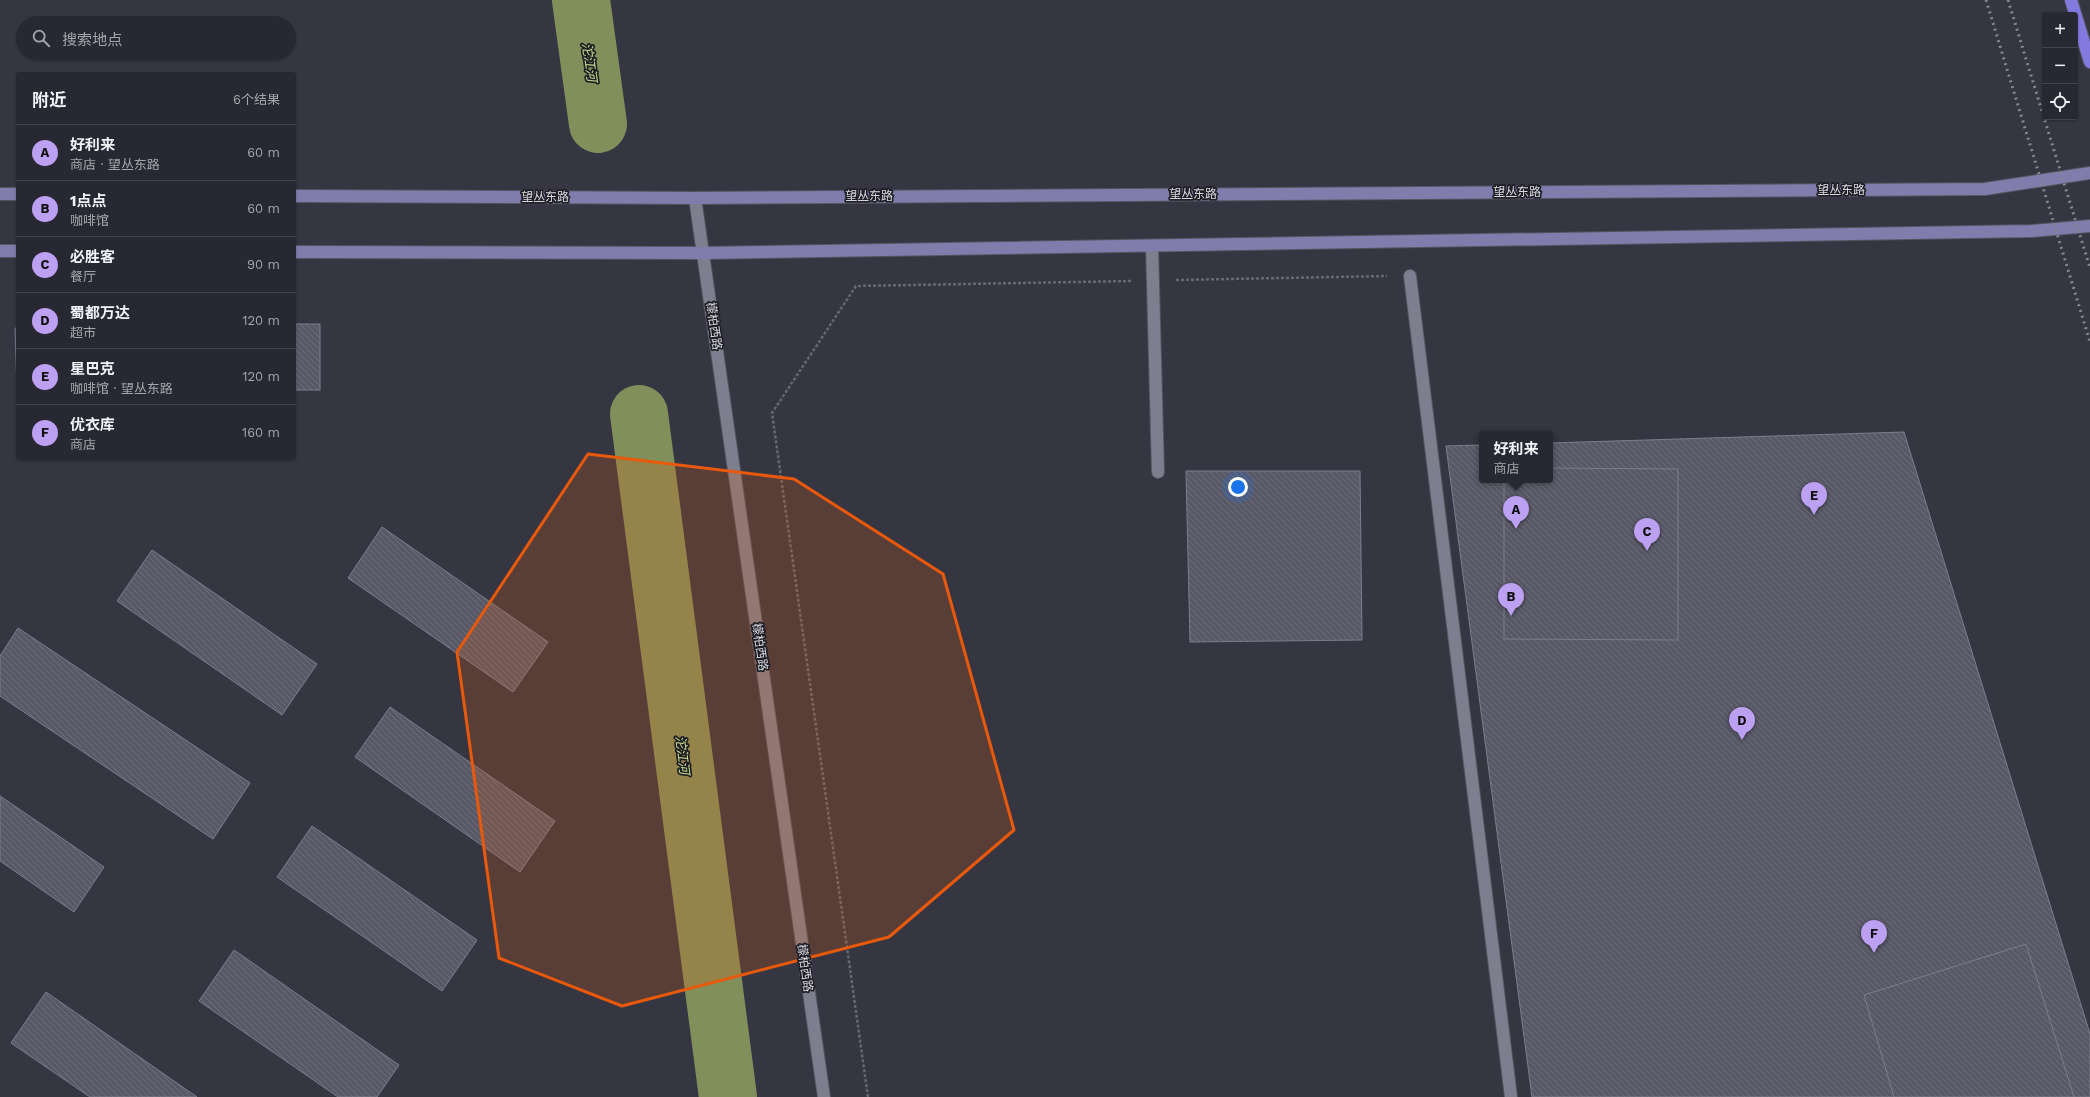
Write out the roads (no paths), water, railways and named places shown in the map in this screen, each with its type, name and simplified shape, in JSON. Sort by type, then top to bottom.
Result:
[{"type":"highway","points":[[2071,0],[2090,62]]},
{"type":"main road","name":"望丛东路","points":[[296,196],[695,198],[1985,189],[2090,173]]},
{"type":"main road","points":[[0,194],[16,194]]},
{"type":"main road","points":[[296,252],[704,253],[2031,231],[2090,226]]},
{"type":"main road","points":[[0,251],[16,251]]},
{"type":"street","name":"檬柏西路","points":[[695,198],[824,1097]]},
{"type":"street","points":[[1152,246],[1158,472]]},
{"type":"street","points":[[1410,276],[1511,1097]]},
{"type":"waterway","name":"沱江河","points":[[581,0],[598,124]]},
{"type":"waterway","name":"沱江河","points":[[639,414],[728,1097]]},
{"type":"railway","points":[[1986,0],[2090,342]]},
{"type":"railway","points":[[2008,0],[2090,268]]},
{"type":"place","name":"星巴克","points":[[1814,515]]},
{"type":"place","name":"好利来","points":[[1516,529]]},
{"type":"place","name":"必胜客","points":[[1647,551]]},
{"type":"place","name":"1点点","points":[[1511,616]]},
{"type":"place","name":"蜀都万达","points":[[1742,740]]},
{"type":"place","name":"优衣库","points":[[1874,953]]}]
